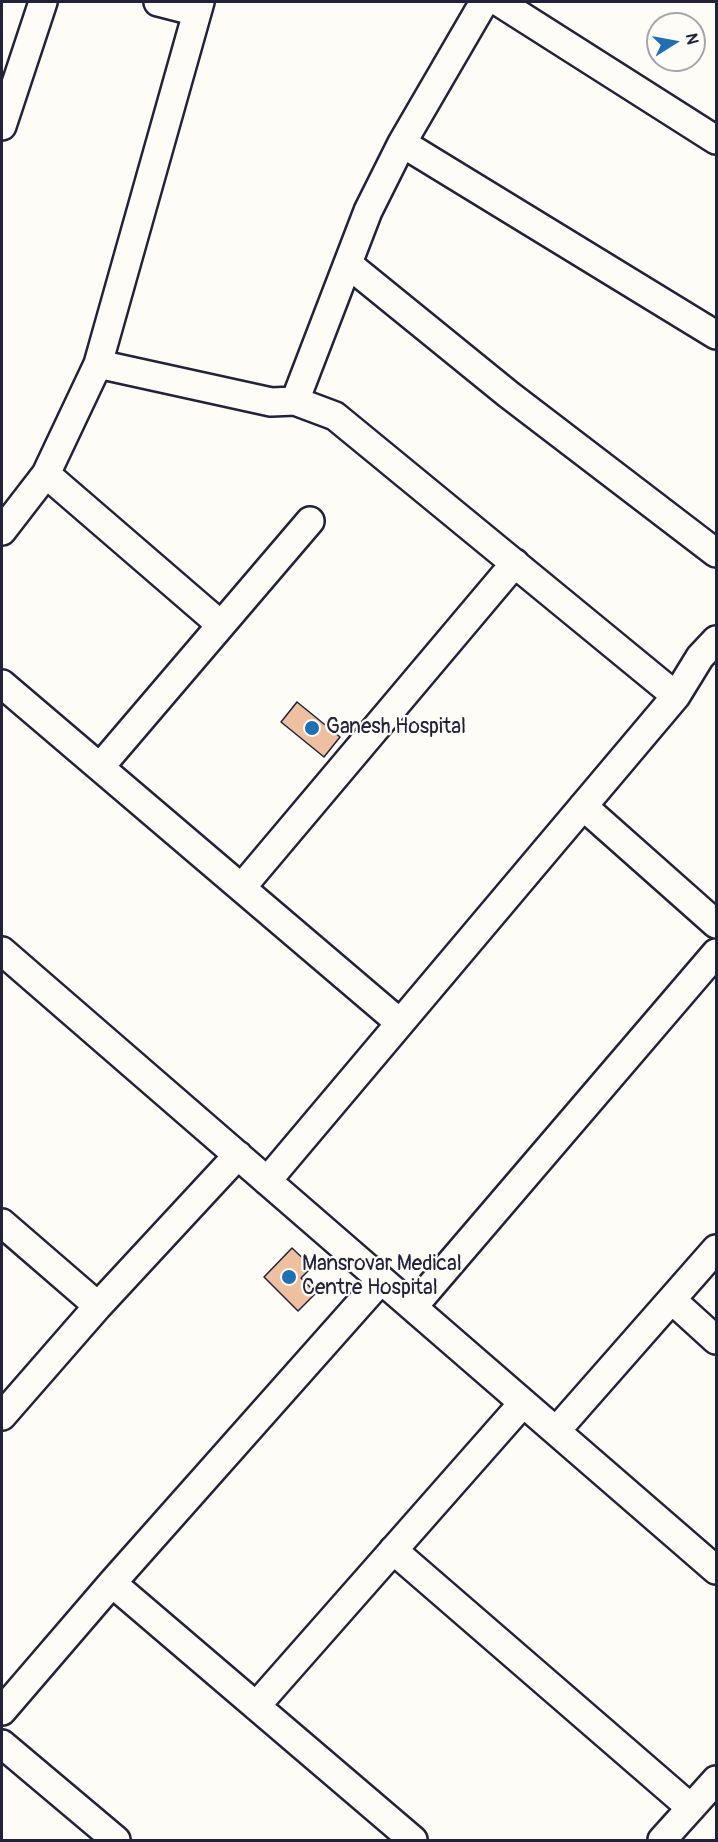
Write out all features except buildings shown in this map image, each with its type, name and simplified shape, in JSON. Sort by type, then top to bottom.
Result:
[{"type":"street","points":[[2,126],[43,2]]},
{"type":"street","points":[[2,531],[46,474],[98,364],[198,7],[158,2]]},
{"type":"street","points":[[295,401],[368,210],[402,143],[484,2]]},
{"type":"street","points":[[499,2],[717,140]]},
{"type":"street","points":[[402,143],[717,335]]},
{"type":"street","points":[[348,264],[508,394],[717,553]]},
{"type":"street","points":[[98,364],[272,402],[295,401],[334,416],[676,696]]},
{"type":"street","points":[[46,474],[221,625]]},
{"type":"street","points":[[100,767],[310,521]]},
{"type":"street","points":[[242,887],[515,563]]},
{"type":"street","points":[[267,1181],[711,656]]},
{"type":"street","points":[[2,684],[400,1023]]},
{"type":"street","points":[[583,806],[717,924]]},
{"type":"street","points":[[2,951],[717,1570]]},
{"type":"street","points":[[413,1307],[717,954]]},
{"type":"street","points":[[2,1416],[98,1306],[238,1155]]},
{"type":"street","points":[[2,1223],[98,1306]]},
{"type":"street","points":[[556,1431],[717,1249]]},
{"type":"street","points":[[2,1711],[112,1583],[381,1280]]},
{"type":"street","points":[[672,1300],[717,1340]]},
{"type":"street","points":[[256,1706],[523,1402]]},
{"type":"street","points":[[393,1550],[691,1808]]},
{"type":"street","points":[[112,1583],[413,1840]]},
{"type":"street","points":[[2,1744],[116,1840]]},
{"type":"street","points":[[662,1840],[717,1780]]},
{"type":"place","name":"Ganesh Hospital","points":[[312,728]]},
{"type":"place","name":"Mansrovar Medical Centre Hospital","points":[[289,1277]]}]
